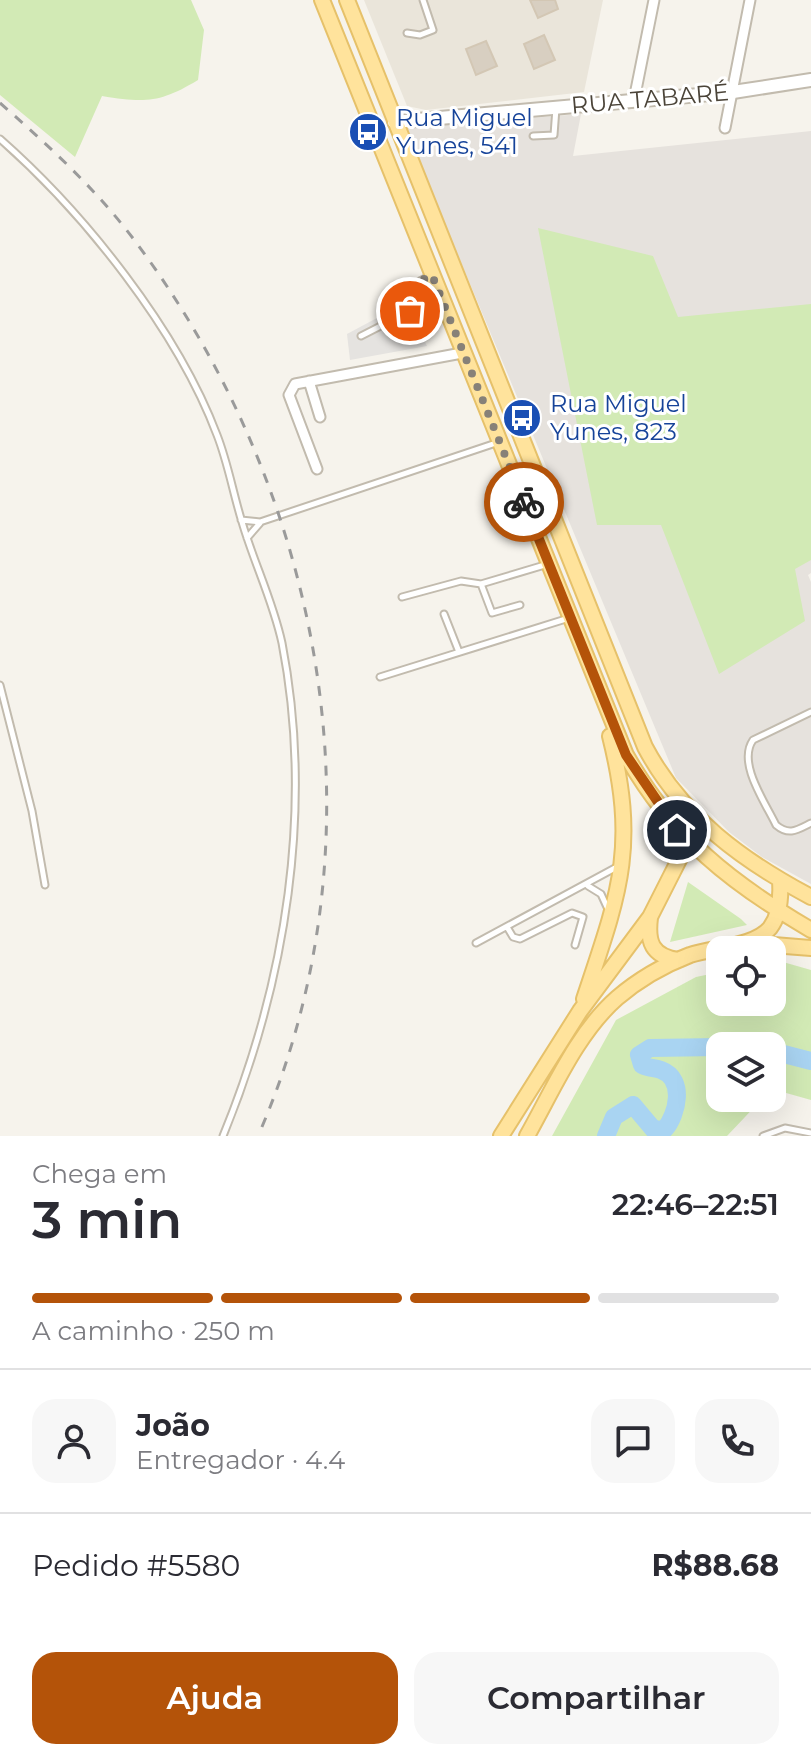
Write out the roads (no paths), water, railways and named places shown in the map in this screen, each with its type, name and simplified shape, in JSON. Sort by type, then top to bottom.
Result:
[{"type":"main road","points":[[322,0],[599,691],[641,781],[688,842],[739,886],[811,930]]},
{"type":"main road","points":[[347,0],[645,747],[656,767],[695,815],[731,849],[811,897]]},
{"type":"main road","points":[[470,369],[477,373],[492,395],[505,397]]},
{"type":"main road","points":[[500,442],[516,444],[531,463]]},
{"type":"main road","points":[[580,1011],[612,919],[624,853],[624,798],[599,691]]},
{"type":"main road","points":[[501,1136],[580,1011],[650,917],[688,842],[704,838],[731,849]]},
{"type":"main road","points":[[760,936],[771,927],[778,910],[780,881]]},
{"type":"main road","points":[[650,917],[648,933],[653,949],[661,956],[678,960]]},
{"type":"main road","points":[[786,946],[811,948]]},
{"type":"main road","points":[[527,1136],[594,1024],[615,1000],[643,978],[678,960],[706,952]]},
{"type":"street","points":[[634,100],[654,0]]},
{"type":"street","points":[[725,128],[750,0]]},
{"type":"street","name":"RUA TABARÉ","points":[[394,122],[733,92],[811,80]]},
{"type":"street","points":[[317,469],[289,395],[295,384],[462,353]]},
{"type":"street","points":[[309,381],[320,417]]},
{"type":"lane","points":[[407,33],[420,35],[433,30],[423,0]]},
{"type":"lane","points":[[533,136],[554,135],[556,107]]},
{"type":"lane","points":[[0,139],[88,229],[164,333],[216,432],[241,520],[270,597],[281,642],[290,699],[292,840],[283,928],[267,1013],[223,1136]]},
{"type":"lane","points":[[361,336],[410,311],[414,306],[409,287],[432,275]]},
{"type":"lane","points":[[241,520],[260,522],[500,442]]},
{"type":"lane","points":[[247,538],[260,522]]},
{"type":"lane","points":[[402,597],[461,581],[481,584],[549,564]]},
{"type":"lane","points":[[481,584],[492,613],[520,605]]},
{"type":"lane","points":[[444,614],[459,652]]},
{"type":"lane","points":[[380,677],[570,617]]},
{"type":"lane","points":[[0,685],[32,811],[45,885]]},
{"type":"lane","points":[[811,712],[753,740],[748,748],[747,761],[776,825],[783,831],[793,832],[811,823]]},
{"type":"lane","points":[[476,943],[614,870],[624,853]]},
{"type":"lane","points":[[587,886],[601,894],[612,919]]},
{"type":"lane","points":[[507,927],[513,937],[520,939],[578,913],[583,917],[584,924],[575,945]]},
{"type":"lane","points":[[763,1136],[785,1128],[811,1133]]},
{"type":"waterway","points":[[606,1136],[614,1117],[633,1105],[654,1130],[665,1129],[673,1115],[677,1098],[674,1081],[661,1070],[642,1065],[639,1055],[650,1048],[706,1047]]},
{"type":"waterway","points":[[786,1055],[811,1061]]},
{"type":"railway","points":[[0,103],[71,168],[120,222],[200,341],[253,447],[292,558],[317,673],[327,790],[320,907],[298,1023],[258,1136]]},
{"type":"place","name":"Rua Miguel Yunes, 541","points":[[368,132]]},
{"type":"place","name":"Rua Miguel Yunes, 823","points":[[522,418]]}]
